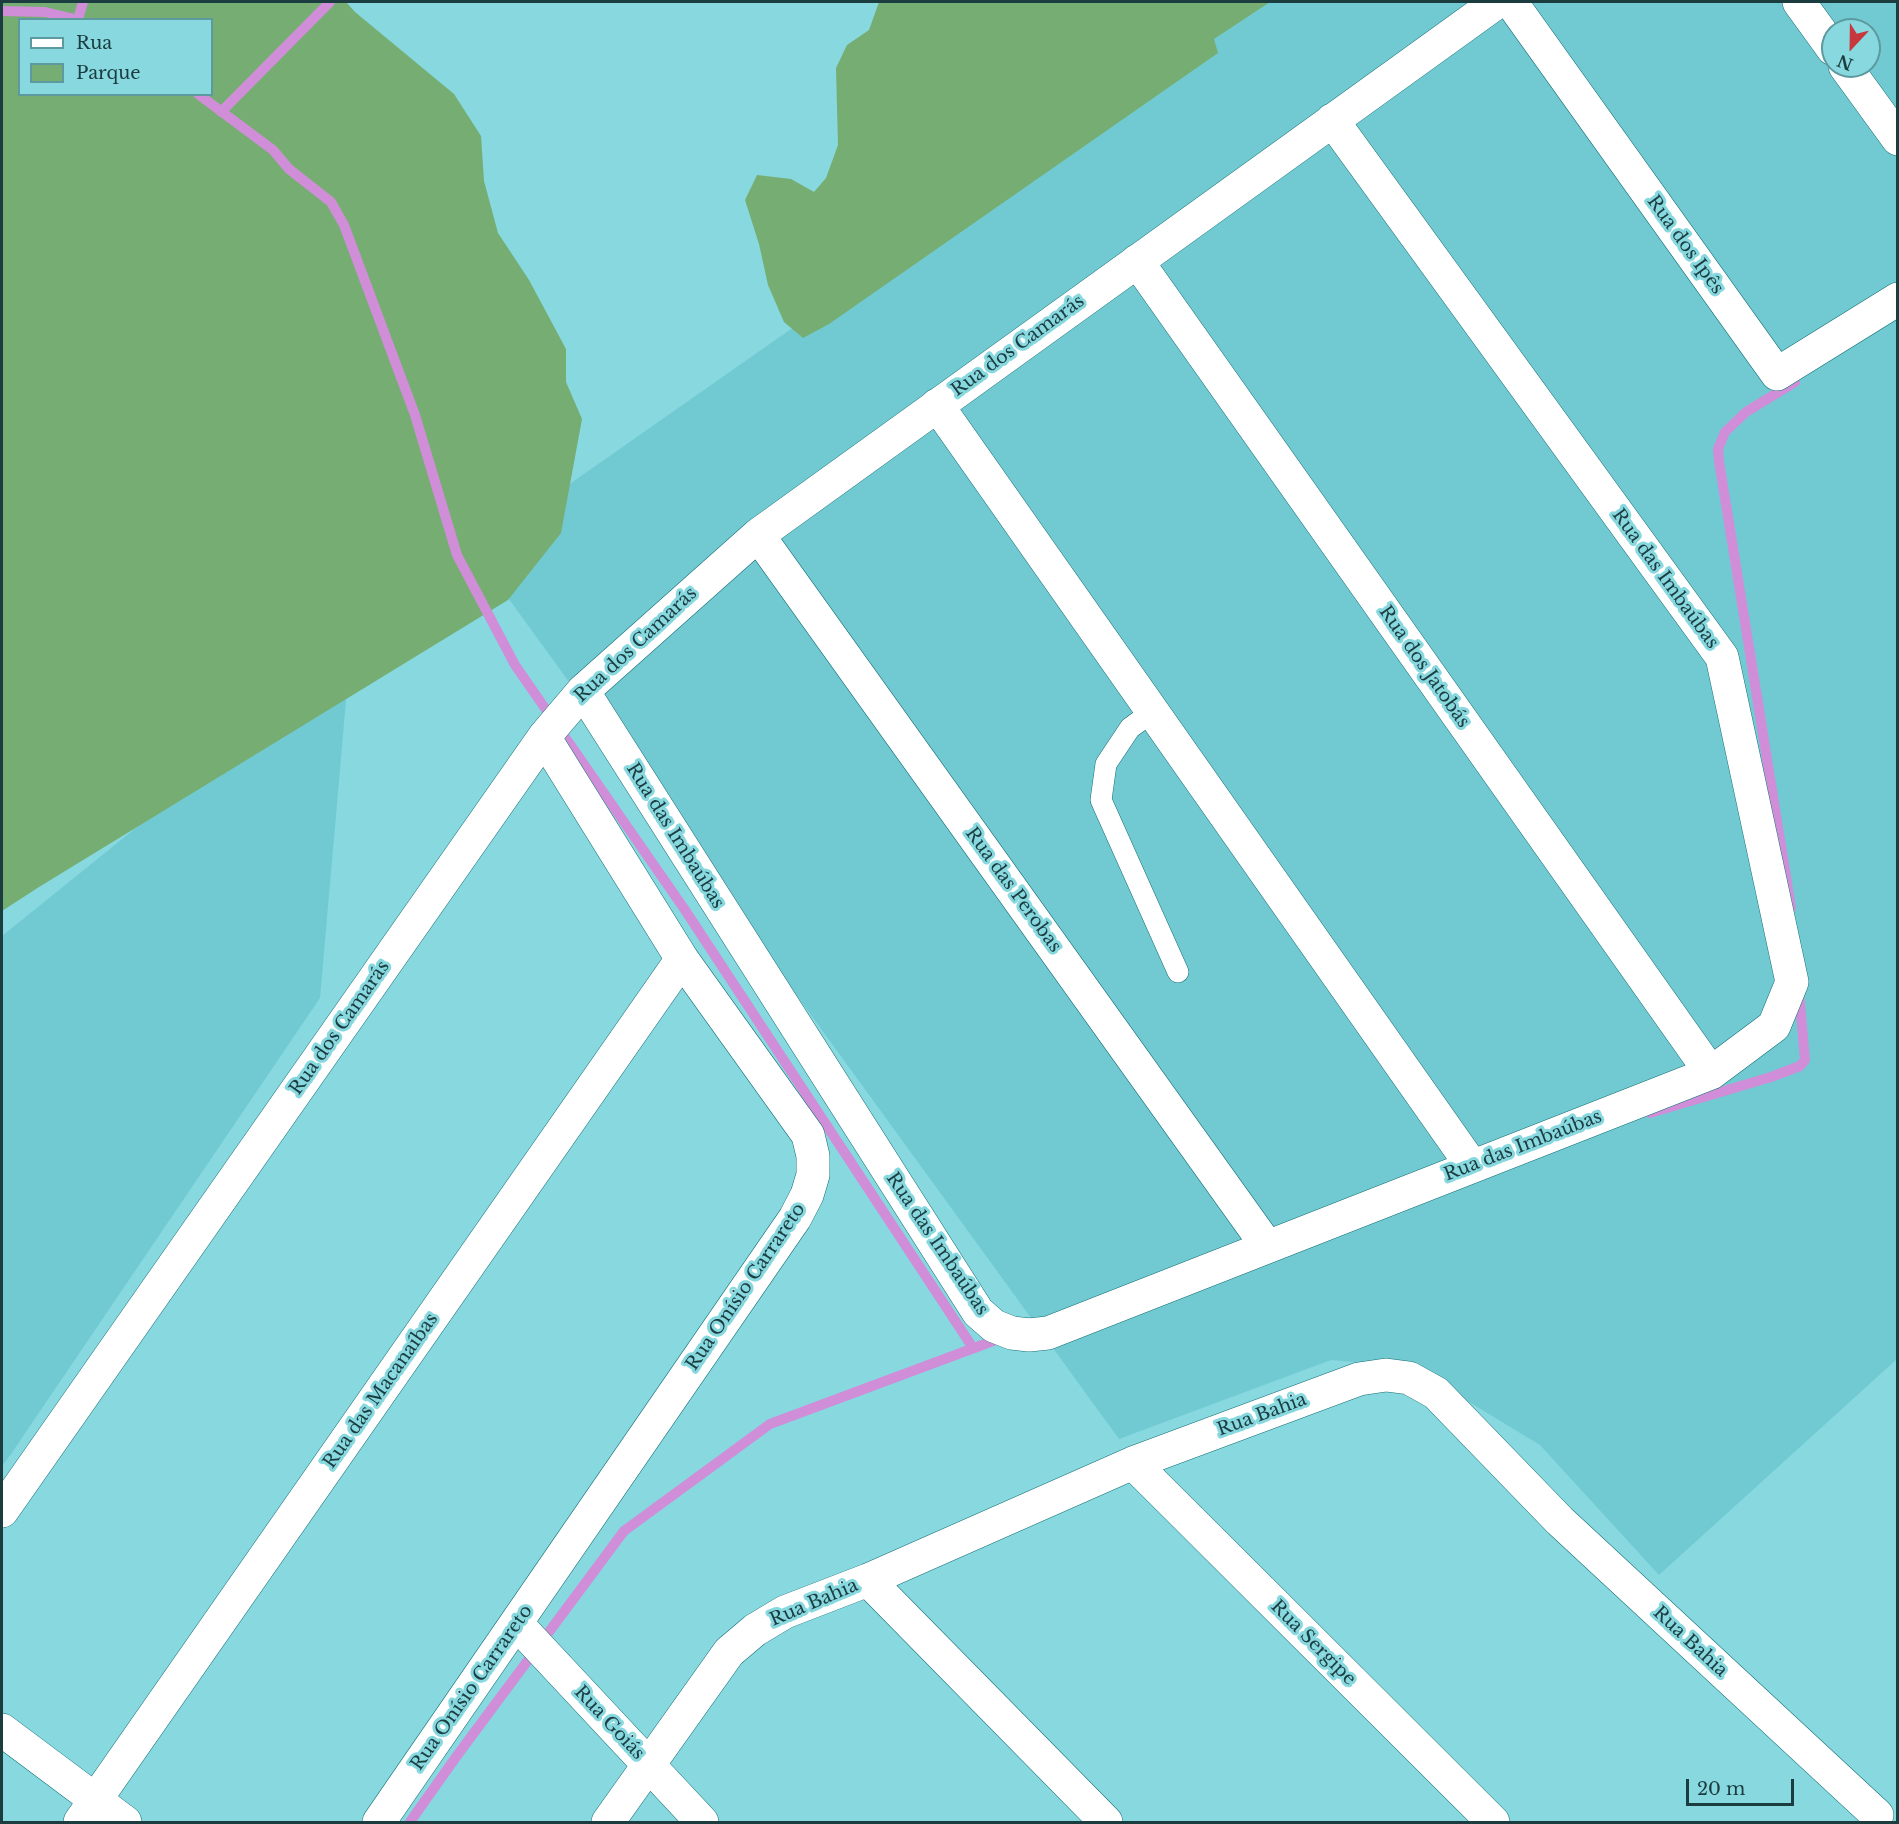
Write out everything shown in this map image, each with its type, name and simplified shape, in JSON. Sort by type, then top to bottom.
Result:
[{"type":"street","name":"Rua dos Camarás","points":[[2,1511],[544,737],[583,691],[758,535],[1497,2]]},
{"type":"street","name":"Rua dos Ipês","points":[[1511,2],[1777,374],[1898,299]]},
{"type":"street","points":[[1799,2],[1821,32]]},
{"type":"street","points":[[1854,78],[1898,138]]},
{"type":"street","name":"Rua das Imbaúbas","points":[[583,691],[978,1312],[994,1326],[1012,1333],[1029,1335],[1048,1333],[1711,1073],[1773,1026],[1792,982],[1722,657],[1332,120]]},
{"type":"street","name":"Rua dos Jatobás","points":[[1137,261],[1711,1073]]},
{"type":"street","points":[[937,405],[1472,1166]]},
{"type":"street","name":"Rua das Perobas","points":[[758,535],[1267,1246]]},
{"type":"street","name":"Rua Onísio Carrareto","points":[[379,1822],[795,1218],[807,1195],[813,1175],[813,1156],[808,1135],[682,959],[544,737]]},
{"type":"street","name":"Rua das Macanaíbas","points":[[88,1811],[682,959]]},
{"type":"street","name":"Rua Bahia","points":[[608,1822],[637,1794],[729,1652],[755,1630],[785,1612],[868,1580],[1133,1463],[1359,1379],[1386,1375],[1409,1378],[1436,1393],[1560,1521],[1881,1817]]},
{"type":"street","name":"Rua Sergipe","points":[[1133,1463],[1493,1822]]},
{"type":"street","points":[[868,1580],[1106,1822]]},
{"type":"street","name":"Rua Goiás","points":[[517,1624],[637,1794],[702,1822]]},
{"type":"street","points":[[2,1730],[88,1811],[125,1822]]},
{"type":"lane","points":[[1152,712],[1130,728],[1106,764],[1101,800],[1178,972]]},
{"type":"shaded area","points":[[1258,2],[1897,2],[1897,1359],[1659,1575],[1540,1445],[1411,1367],[1331,1360],[1119,1439],[474,551]]},
{"type":"shaded area","points":[[350,655],[320,998],[2,1466],[2,936]]},
{"type":"green space","points":[[2,2],[346,2],[454,94],[481,136],[484,181],[498,233],[529,280],[566,349],[566,382],[582,419],[561,533],[508,600],[2,911]]},
{"type":"green space","points":[[879,2],[1270,2],[1214,39],[1218,53],[829,324],[803,338],[784,322],[768,285],[759,244],[745,200],[757,175],[791,179],[814,192],[826,178],[838,145],[836,68],[847,45],[869,30]]},
{"type":"waterway","points":[[78,18],[83,2]]},
{"type":"waterway","points":[[221,112],[330,2]]},
{"type":"waterway","points":[[2,11],[45,12],[70,18]]},
{"type":"waterway","points":[[201,96],[273,150],[289,169],[331,202],[344,225],[415,415],[457,555],[515,665],[685,910],[973,1348]]},
{"type":"waterway","points":[[1791,908],[1718,449],[1725,432],[1746,412],[1795,382]]},
{"type":"waterway","points":[[1650,1113],[1771,1077],[1800,1066],[1805,1060],[1799,992]]},
{"type":"waterway","points":[[410,1822],[624,1531],[770,1424],[1001,1338]]}]
